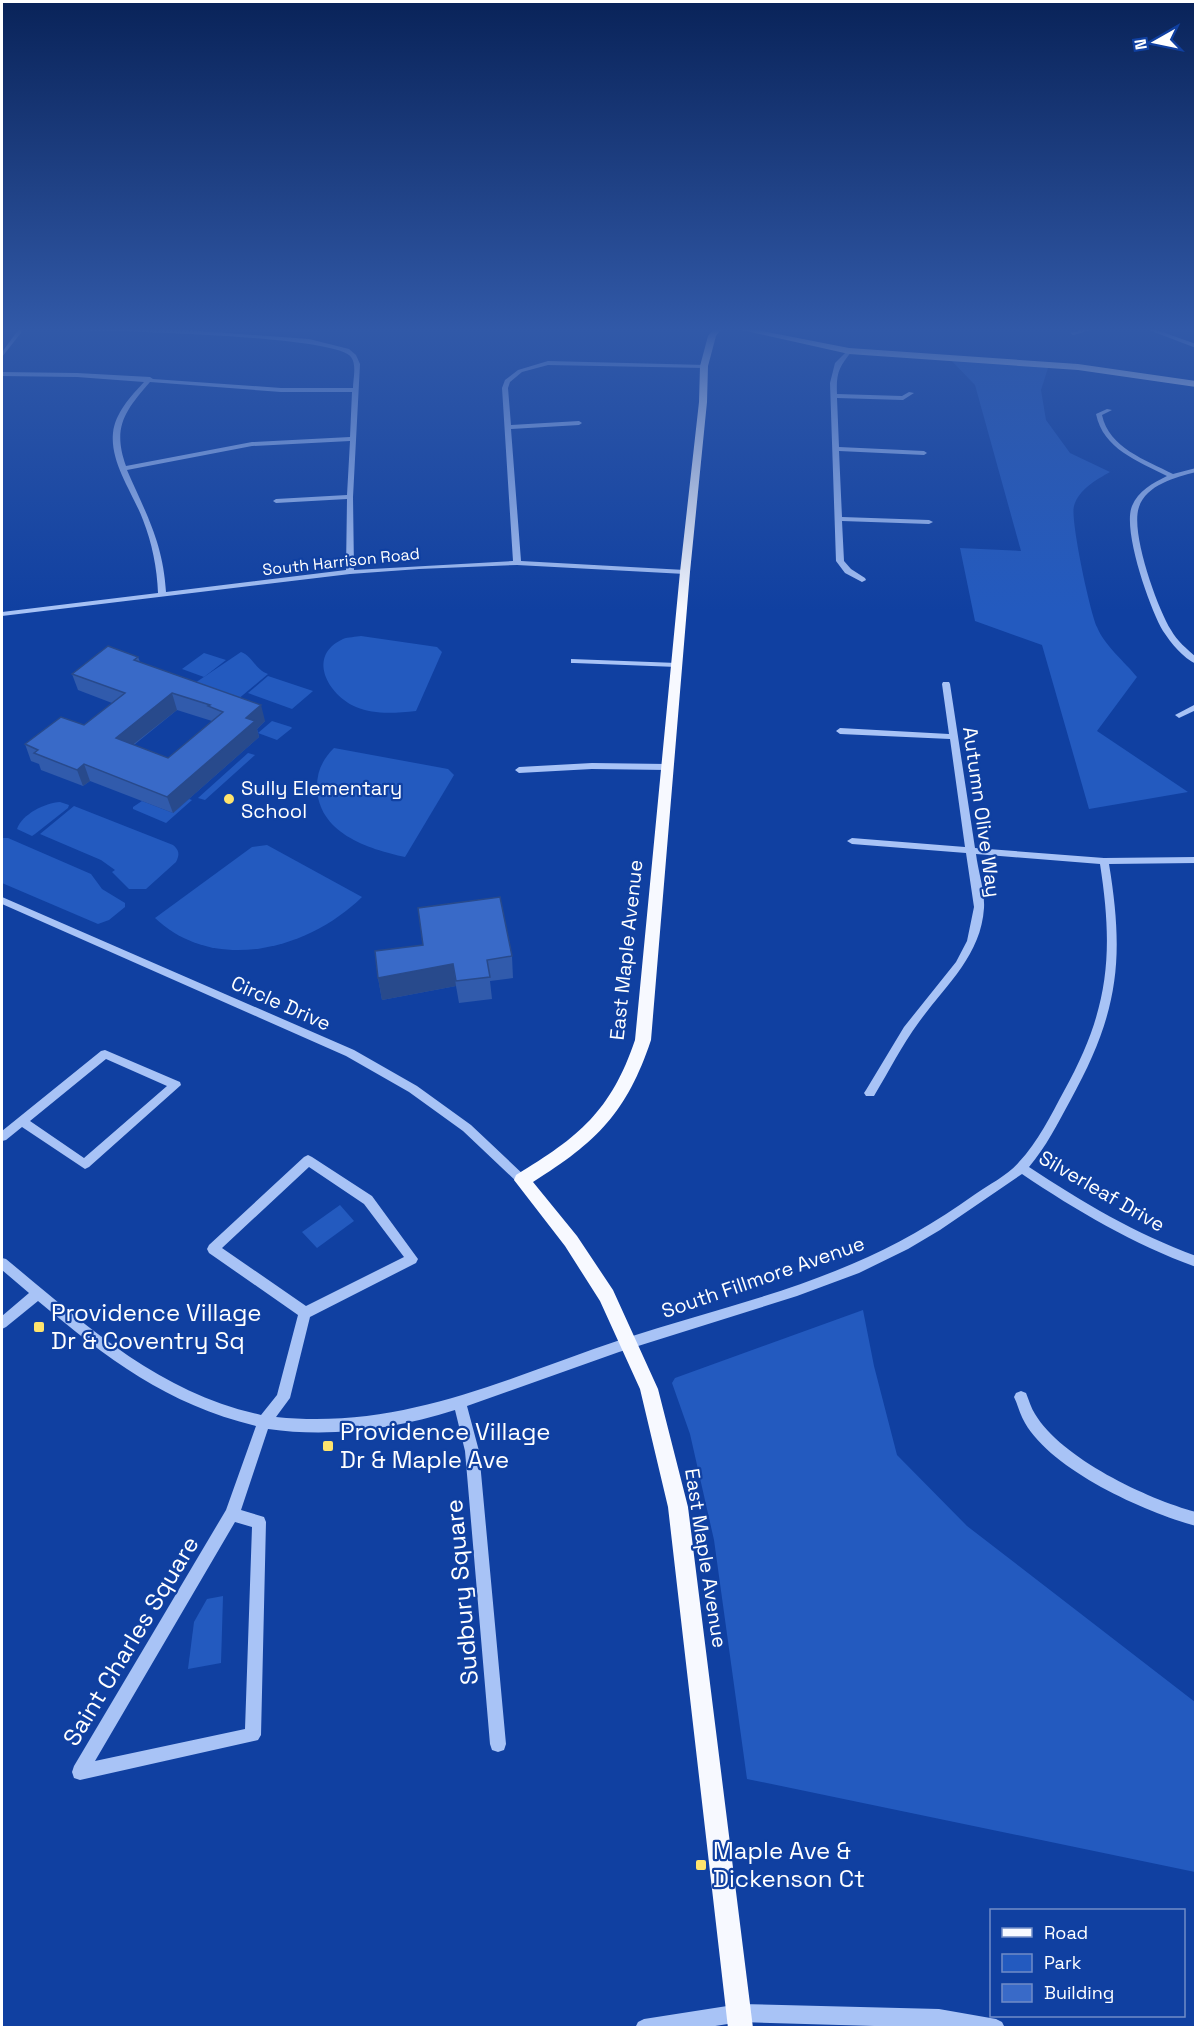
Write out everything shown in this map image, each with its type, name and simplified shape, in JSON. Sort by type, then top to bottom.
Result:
[{"type":"main road","name":"East Maple Avenue","points":[[701,422],[685,572],[643,1040],[634,1072],[602,1122],[553,1161],[522,1180],[571,1241],[607,1296],[630,1342],[649,1389],[678,1507],[741,2020]]},
{"type":"street","points":[[122,422],[116,434],[118,452],[158,553],[162,594]]},
{"type":"street","points":[[350,572],[350,497],[354,422]]},
{"type":"street","points":[[507,422],[517,563]]},
{"type":"street","points":[[834,422],[840,561],[848,571],[862,580]]},
{"type":"street","points":[[1099,422],[1099,426],[1113,441],[1171,476]]},
{"type":"street","points":[[507,427],[579,423]]},
{"type":"street","points":[[125,468],[243,445],[353,439]]},
{"type":"street","points":[[836,449],[924,453]]},
{"type":"street","points":[[1196,470],[1171,476],[1149,489],[1136,505],[1133,532],[1166,628],[1196,662]]},
{"type":"street","points":[[276,501],[350,497]]},
{"type":"street","points":[[839,519],[929,522]]},
{"type":"street","name":"South Harrison Road","points":[[2,614],[350,572],[517,563],[685,572]]},
{"type":"street","points":[[574,661],[677,665]]},
{"type":"street","name":"Autumn Olive Way","points":[[870,1093],[921,1011],[955,973],[969,950],[976,932],[978,906],[946,684]]},
{"type":"street","points":[[1179,715],[1196,706]]},
{"type":"street","points":[[840,731],[953,737]]},
{"type":"street","points":[[519,770],[592,766],[668,767]]},
{"type":"street","points":[[852,841],[1104,861],[1196,860]]},
{"type":"street","name":"South Fillmore Avenue","points":[[2,1263],[118,1358],[173,1390],[230,1416],[264,1422],[321,1426],[386,1420],[459,1402],[630,1342],[855,1269],[921,1236],[1022,1168],[1086,1065],[1105,1016],[1113,966],[1114,940],[1104,861]]},
{"type":"street","name":"Circle Drive","points":[[2,900],[350,1053],[413,1089],[467,1128],[522,1180]]},
{"type":"street","points":[[2,1137],[21,1121],[105,1054],[176,1085],[85,1164],[21,1121]]},
{"type":"street","points":[[308,1160],[368,1200],[412,1258],[305,1313],[213,1249],[308,1160]]},
{"type":"street","name":"Silverleaf Drive","points":[[1022,1168],[1079,1204],[1138,1236],[1168,1252],[1196,1262]]},
{"type":"street","points":[[2,1323],[38,1293]]},
{"type":"street","name":"Saint Charles Square","points":[[232,1514],[259,1522],[253,1735],[80,1772],[232,1514],[264,1422],[283,1398],[305,1313]]},
{"type":"street","points":[[1021,1397],[1030,1420],[1055,1447],[1118,1488],[1180,1516],[1196,1519]]},
{"type":"street","name":"Sudbury Square","points":[[459,1402],[472,1451],[498,1744]]},
{"type":"street","points":[[644,2028],[741,2020],[939,2018],[996,2028]]},
{"type":"green space","points":[[985,422],[1047,422],[1070,453],[1110,472],[1089,486],[1076,500],[1075,528],[1086,586],[1097,627],[1110,647],[1137,677],[1097,731],[1188,792],[1089,809],[1042,645],[975,621],[960,548],[1021,551]]},
{"type":"green space","points":[[361,636],[437,647],[442,652],[416,711],[385,713],[363,710],[346,701],[330,685],[323,665],[325,655],[332,646],[343,639]]},
{"type":"green space","points":[[241,652],[268,674],[237,700],[189,687]]},
{"type":"green space","points":[[204,653],[226,660],[204,677],[182,669]]},
{"type":"green space","points":[[268,676],[313,691],[292,709],[248,693]]},
{"type":"green space","points":[[272,721],[292,728],[277,740],[258,733]]},
{"type":"green space","points":[[334,748],[448,769],[454,775],[405,857],[376,849],[347,836],[326,816],[319,802],[317,781],[321,766]]},
{"type":"green space","points":[[248,753],[255,755],[205,800],[198,798]]},
{"type":"green space","points":[[189,799],[192,800],[166,823],[133,809],[142,801],[173,813]]},
{"type":"green space","points":[[60,802],[69,805],[68,808],[32,836],[17,829],[35,810]]},
{"type":"green space","points":[[74,806],[173,845],[178,852],[176,862],[146,889],[129,889],[112,872],[115,870],[101,860],[40,834]]},
{"type":"green space","points":[[2,838],[8,838],[91,874],[102,889],[125,903],[125,907],[109,920],[98,924],[2,883]]},
{"type":"green space","points":[[267,845],[362,897],[315,931],[288,942],[260,948],[232,950],[205,946],[179,935],[155,918],[252,847]]},
{"type":"green space","points":[[340,1205],[354,1221],[317,1248],[302,1232]]},
{"type":"green space","points":[[863,1310],[874,1366],[897,1455],[967,1526],[1195,1702],[1195,1872],[747,1779],[714,1540],[690,1434],[672,1383],[675,1378]]},
{"type":"green space","points":[[223,1596],[221,1663],[188,1669],[194,1622],[207,1599]]},
{"type":"building","points":[[108,646],[138,657],[134,660],[261,705],[246,718],[255,721],[167,797],[84,764],[77,770],[34,753],[38,750],[25,744],[61,717],[84,725],[125,693],[72,674]],"holes":[[[172,693],[210,705],[208,706],[223,712],[168,758],[116,738]]]},
{"type":"building","points":[[500,897],[512,956],[487,960],[490,977],[456,981],[453,964],[378,978],[375,951],[423,945],[418,908]]},
{"type":"place","name":"Sully Elementary School","points":[[229,799]]},
{"type":"place","name":"Providence Village Dr & Coventry Sq","points":[[39,1327]]},
{"type":"place","name":"Providence Village Dr & Maple Ave","points":[[328,1446]]},
{"type":"place","name":"Maple Ave & Dickenson Ct","points":[[701,1865]]}]
